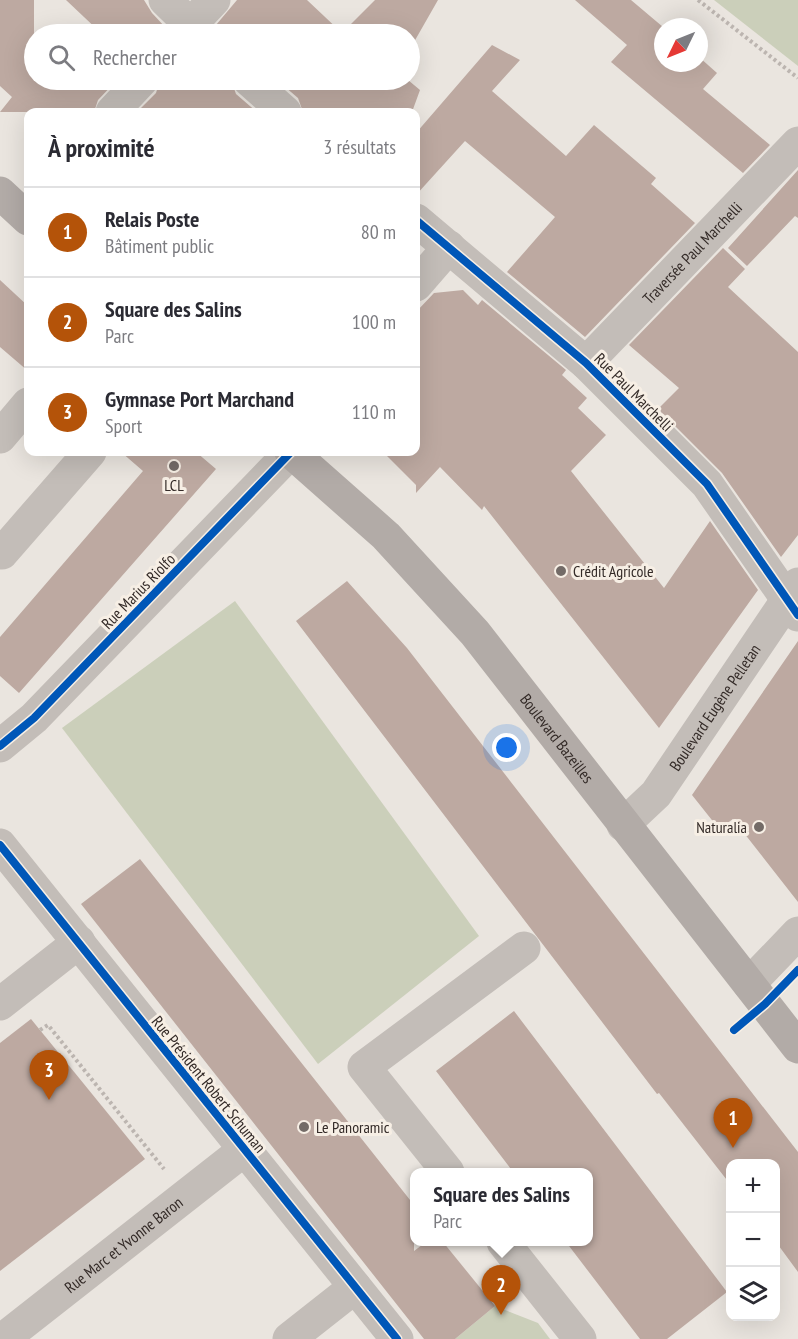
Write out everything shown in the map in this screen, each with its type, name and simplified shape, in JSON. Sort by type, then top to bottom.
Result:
[{"type":"main road","name":"Boulevard Bazeilles","points":[[296,456],[386,536],[475,633],[798,1047]]},
{"type":"street","points":[[165,0],[185,24]]},
{"type":"street","points":[[196,24],[214,0]]},
{"type":"street","points":[[116,108],[132,90]]},
{"type":"street","points":[[260,90],[280,108]]},
{"type":"street","name":"Traversée Paul Marchelli","points":[[586,363],[798,143]]},
{"type":"street","name":"Rue Paul Marchelli","points":[[420,223],[586,363],[707,484],[794,600]]},
{"type":"street","points":[[420,280],[449,247]]},
{"type":"street","points":[[0,437],[24,409]]},
{"type":"street","points":[[0,551],[2,553],[87,456]]},
{"type":"street","name":"Rue Marius Riolfo","points":[[0,746],[34,718],[287,456]]},
{"type":"street","name":"Boulevard Eugène Pelletan","points":[[623,825],[656,794],[794,600]]},
{"type":"street","name":"Rue Président Robert Schuman","points":[[0,845],[397,1339]]},
{"type":"street","points":[[749,984],[798,933]]},
{"type":"street","points":[[4,992],[79,942]]},
{"type":"street","points":[[444,1168],[364,1067],[524,948]]},
{"type":"street","name":"Rue Marc et Yvonne Baron","points":[[3,1339],[244,1150]]},
{"type":"street","points":[[506,1246],[580,1339]]},
{"type":"street","points":[[289,1339],[355,1287]]},
{"type":"path","points":[[698,0],[798,78]]},
{"type":"path","points":[[40,1030],[48,1025],[185,1196]]},
{"type":"green space","points":[[714,0],[798,0],[798,66]]},
{"type":"green space","points":[[235,601],[479,936],[318,1064],[62,728]]},
{"type":"green space","points":[[495,1306],[538,1323],[550,1339],[455,1339]]},
{"type":"building","points":[[0,0],[34,0],[34,24],[24,24],[24,90],[108,90],[98,100],[95,108],[24,108],[24,112],[0,112],[12,97],[0,86]]},
{"type":"building","points":[[66,0],[144,0],[162,24],[91,24]]},
{"type":"building","points":[[237,0],[307,0],[332,24],[217,24]]},
{"type":"building","points":[[375,0],[438,0],[420,32],[420,24],[351,24]]},
{"type":"building","points":[[575,0],[631,0],[654,19],[654,72],[708,72],[708,65],[717,73],[703,89],[770,145],[743,173],[611,62],[627,45]]},
{"type":"building","points":[[492,45],[520,60],[492,91],[566,156],[594,125],[656,178],[651,184],[695,223],[585,337],[507,272],[555,217],[465,141],[420,191],[420,128]]},
{"type":"building","points":[[157,90],[235,90],[252,108],[141,108]]},
{"type":"building","points":[[289,90],[420,90],[413,108],[302,108],[298,98]]},
{"type":"building","points":[[798,170],[798,218],[795,216],[747,266],[728,248]]},
{"type":"building","points":[[723,248],[745,269],[728,287],[798,352],[798,535],[781,557],[722,473],[658,409],[679,388],[629,345]]},
{"type":"building","points":[[0,280],[24,302],[24,368],[0,347]]},
{"type":"building","points":[[463,290],[478,305],[482,300],[566,370],[562,375],[587,398],[578,408],[606,435],[571,471],[664,588],[710,521],[758,590],[659,728],[484,506],[482,510],[440,467],[416,493],[416,485],[387,456],[420,456],[420,308],[434,293]]},
{"type":"building","points":[[126,456],[201,456],[216,469],[19,693],[0,676],[0,637],[143,471]]},
{"type":"building","points":[[347,581],[407,648],[798,1152],[798,1272],[780,1247],[780,1159],[726,1159],[726,1179],[659,1093],[657,1094],[296,621]]},
{"type":"building","points":[[798,641],[798,902],[733,819],[719,829],[692,795]]},
{"type":"building","name":"Le Panoramic","points":[[140,859],[410,1200],[410,1246],[414,1246],[414,1251],[421,1246],[446,1246],[495,1306],[455,1339],[424,1339],[81,904]]},
{"type":"building","points":[[514,1011],[726,1293],[667,1339],[640,1339],[569,1246],[593,1246],[593,1168],[510,1168],[436,1071]]},
{"type":"building","points":[[31,1019],[145,1159],[0,1271],[0,1043]]},
{"type":"cycle path","points":[[420,223],[586,363],[707,484],[798,615]]},
{"type":"cycle path","points":[[0,746],[34,718],[287,456]]},
{"type":"cycle path","points":[[0,845],[397,1339]]},
{"type":"cycle path","points":[[734,1030],[765,1004],[798,970]]},
{"type":"place","name":"LCL","points":[[174,466]]},
{"type":"place","name":"Crédit Agricole","points":[[561,571]]},
{"type":"place","name":"Naturalia","points":[[759,827]]},
{"type":"place","name":"Gymnase Port Marchand","points":[[49,1100]]},
{"type":"place","name":"Le Panoramic","points":[[304,1127]]},
{"type":"place","name":"Relais Poste","points":[[733,1148]]},
{"type":"place","name":"Square des Salins","points":[[501,1315]]}]
